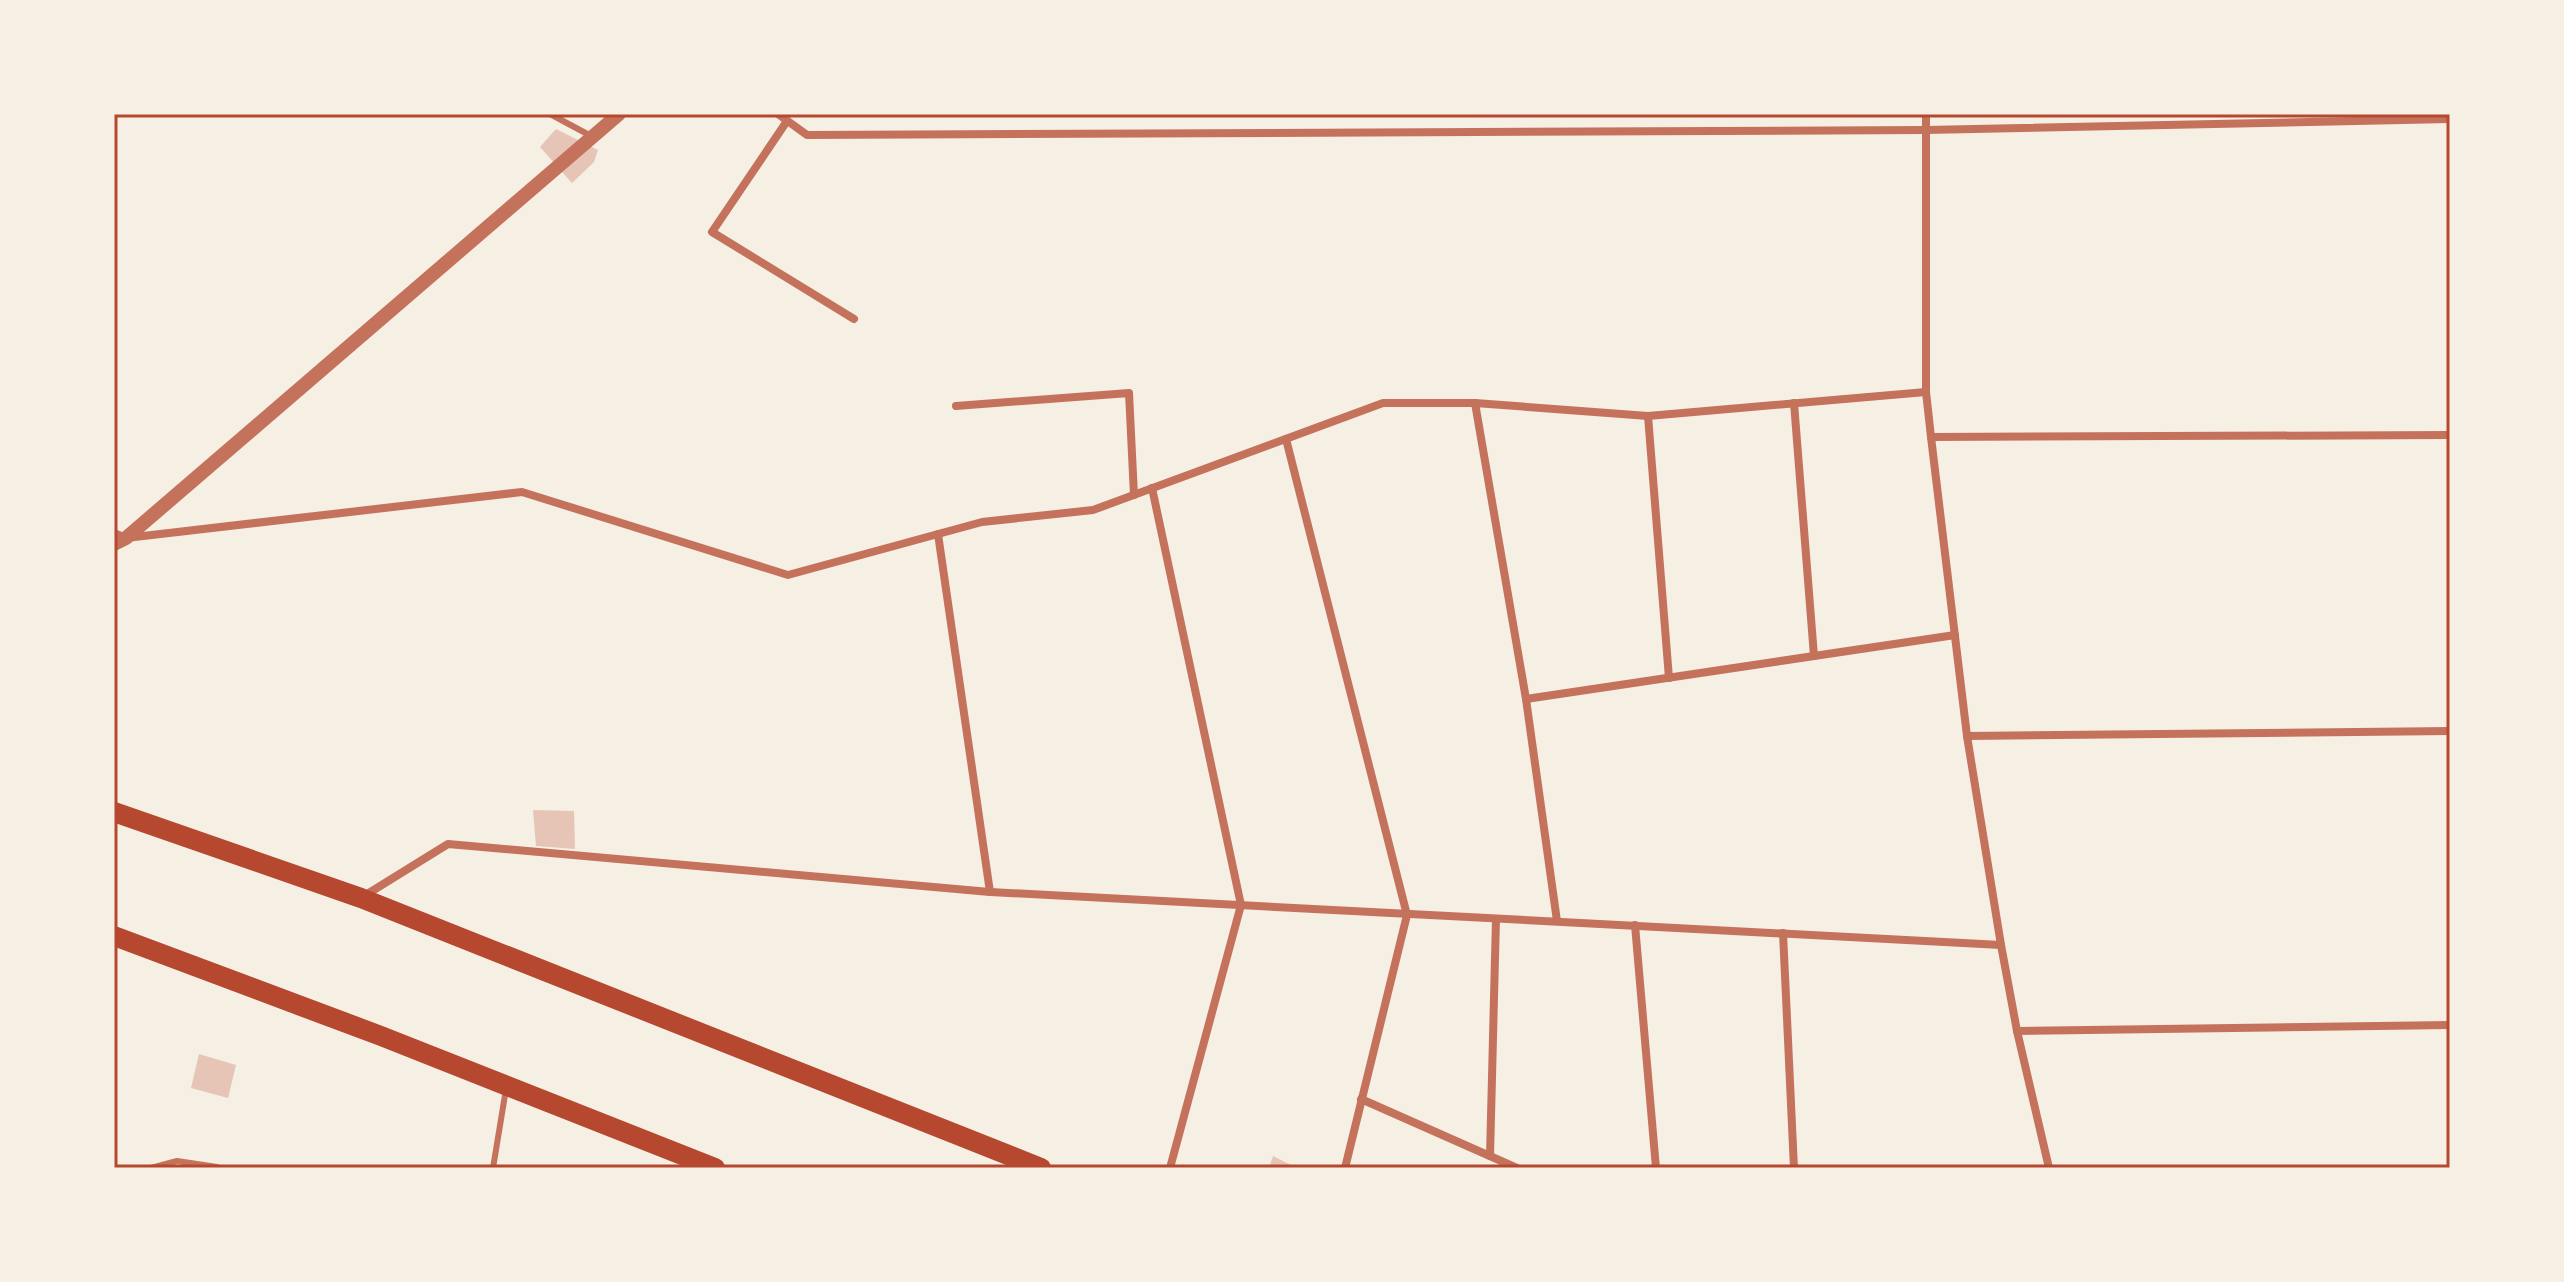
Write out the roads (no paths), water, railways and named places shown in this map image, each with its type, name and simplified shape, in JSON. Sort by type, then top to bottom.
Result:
[{"type":"main road","points":[[114,812],[361,898],[1041,1168]]},
{"type":"main road","points":[[114,936],[715,1168]]},
{"type":"street","points":[[118,539],[619,114]]},
{"type":"street","points":[[778,114],[807,135],[1926,130],[2450,119]]},
{"type":"street","points":[[1926,114],[1926,392],[1931,437],[1967,736],[2017,1031],[2049,1168]]},
{"type":"street","points":[[787,121],[712,232],[854,319]]},
{"type":"street","points":[[118,539],[522,492],[788,575],[982,522],[1093,510],[1383,403],[1475,403],[1648,416],[1926,392]]},
{"type":"street","points":[[956,406],[1129,393],[1134,495]]},
{"type":"street","points":[[1475,403],[1526,699],[1557,921]]},
{"type":"street","points":[[1794,403],[1814,656]]},
{"type":"street","points":[[1648,416],[1669,678]]},
{"type":"street","points":[[1931,437],[2450,435]]},
{"type":"street","points":[[1286,439],[1407,915],[1345,1168]]},
{"type":"street","points":[[1152,488],[1241,905],[1170,1168]]},
{"type":"street","points":[[938,534],[990,892]]},
{"type":"street","points":[[1526,699],[1955,635]]},
{"type":"street","points":[[1967,736],[2450,731]]},
{"type":"street","points":[[361,898],[448,844],[990,892],[2001,945]]},
{"type":"street","points":[[1490,1156],[1496,919]]},
{"type":"street","points":[[1635,925],[1656,1168]]},
{"type":"street","points":[[1783,933],[1794,1168]]},
{"type":"street","points":[[2017,1031],[2450,1025]]},
{"type":"street","points":[[1361,1099],[1517,1168]]},
{"type":"lane","points":[[550,114],[593,137]]},
{"type":"lane","points":[[493,1168],[506,1085]]},
{"type":"lane","points":[[151,1168],[177,1161],[217,1167]]}]
